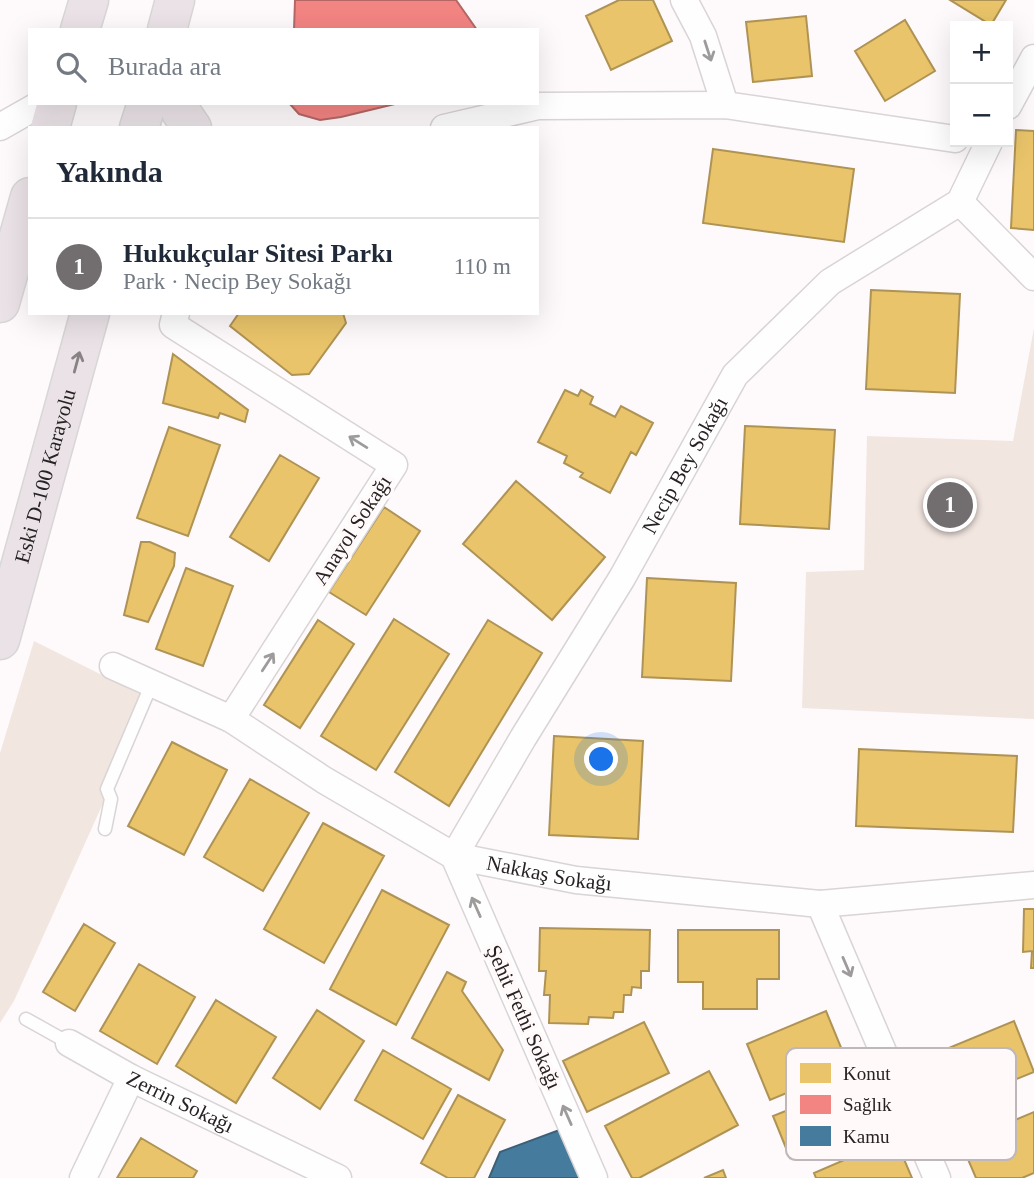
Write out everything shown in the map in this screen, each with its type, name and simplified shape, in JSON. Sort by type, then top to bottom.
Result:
[{"type":"highway","points":[[81,28],[89,0]]},
{"type":"highway","points":[[167,28],[174,0]]},
{"type":"highway","points":[[51,126],[56,105]]},
{"type":"highway","points":[[140,126],[146,105]]},
{"type":"highway","points":[[179,105],[190,126]]},
{"type":"highway","points":[[0,303],[9,239],[28,201]]},
{"type":"highway","name":"Eski D-100 Karayolu","points":[[0,640],[90,315]]},
{"type":"street","points":[[684,0],[703,36],[725,105]]},
{"type":"street","points":[[1013,97],[1034,58]]},
{"type":"street","points":[[0,127],[38,105]]},
{"type":"street","points":[[453,126],[538,106],[725,105],[950,138]]},
{"type":"street","points":[[981,147],[960,202],[1034,276]]},
{"type":"street","name":"Necip Bey Sokağı","points":[[454,856],[622,578],[735,375],[830,282],[960,202]]},
{"type":"street","name":"Anayol Sokağı","points":[[176,315],[173,325],[394,466],[231,719]]},
{"type":"street","name":"Nakkaş Sokağı","points":[[113,666],[231,719],[324,780],[454,856],[576,880],[820,904],[1034,885]]},
{"type":"street","name":"Şehit Fethi Sokağı","points":[[454,856],[594,1178]]},
{"type":"street","points":[[820,904],[881,1048]]},
{"type":"street","name":"Zerrin Sokağı","points":[[69,1043],[131,1078],[338,1178]]},
{"type":"street","points":[[83,1178],[131,1078]]},
{"type":"street","points":[[929,1160],[937,1178]]},
{"type":"lane","points":[[105,829],[111,799],[107,789],[152,683]]},
{"type":"lane","name":"Zerrin Sokağı","points":[[26,1019],[69,1043]]},
{"type":"shaded area","points":[[1034,328],[1034,719],[802,708],[806,572],[864,570],[867,436],[1013,441]]},
{"type":"shaded area","points":[[34,641],[150,699],[14,1001],[0,1023],[0,753]]},
{"type":"building: Konut","points":[[619,0],[653,0],[672,41],[611,70],[586,16]]},
{"type":"building: Konut","points":[[950,0],[1006,0],[993,21],[984,21]]},
{"type":"building: Konut","points":[[806,16],[812,76],[753,82],[746,22]]},
{"type":"building: Konut","points":[[905,20],[935,71],[885,101],[855,51]]},
{"type":"building: Konut","points":[[1016,130],[1034,131],[1034,230],[1011,228]]},
{"type":"building: Konut","points":[[713,149],[854,169],[844,242],[703,223]]},
{"type":"building: Konut","points":[[871,290],[960,294],[955,393],[866,389]]},
{"type":"building: Konut","points":[[238,315],[344,315],[346,323],[309,374],[292,375],[230,326]]},
{"type":"building: Konut","points":[[173,354],[248,410],[245,422],[220,413],[218,418],[163,403]]},
{"type":"building: Konut","points":[[565,390],[578,396],[581,390],[593,397],[590,404],[615,417],[621,406],[653,423],[636,455],[631,452],[610,493],[580,477],[583,473],[564,463],[567,456],[538,442]]},
{"type":"building: Konut","points":[[745,426],[835,430],[829,529],[740,524]]},
{"type":"building: Konut","points":[[169,427],[220,445],[188,536],[137,518]]},
{"type":"building: Konut","points":[[280,455],[319,478],[269,561],[230,537]]},
{"type":"building: Konut","points":[[516,481],[605,557],[552,620],[463,544]]},
{"type":"building: Konut","points":[[384,507],[420,531],[366,615],[329,592]]},
{"type":"building: Konut","points":[[141,542],[150,542],[175,553],[174,566],[148,622],[124,615]]},
{"type":"building: Konut","points":[[186,568],[233,586],[203,666],[156,649]]},
{"type":"building: Konut","points":[[647,578],[736,583],[731,681],[642,677]]},
{"type":"building: Konut","points":[[394,619],[449,654],[376,770],[321,736]]},
{"type":"building: Konut","points":[[318,620],[354,644],[300,728],[264,705]]},
{"type":"building: Konut","points":[[488,620],[542,653],[449,806],[395,772]]},
{"type":"building: Konut","points":[[554,736],[643,741],[638,839],[549,835]]},
{"type":"building: Konut","points":[[172,742],[227,770],[184,855],[128,826]]},
{"type":"building: Konut","points":[[859,749],[1017,756],[1013,832],[856,826]]},
{"type":"building: Konut","points":[[250,779],[309,813],[263,891],[204,857]]},
{"type":"building: Konut","points":[[323,823],[384,856],[324,963],[264,929]]},
{"type":"building: Konut","points":[[382,890],[449,925],[396,1025],[330,989]]},
{"type":"building: Konut","points":[[1024,909],[1034,909],[1034,968],[1031,968],[1032,951],[1023,952]]},
{"type":"building: Konut","points":[[84,924],[115,943],[75,1011],[43,992]]},
{"type":"building: Konut","points":[[540,928],[650,930],[649,971],[641,971],[641,988],[632,987],[631,995],[624,995],[623,1012],[614,1012],[613,1018],[589,1017],[588,1024],[549,1023],[550,995],[544,995],[546,971],[539,971]]},
{"type":"building: Konut","points":[[678,930],[779,930],[779,979],[757,979],[757,1009],[703,1009],[703,982],[678,982]]},
{"type":"building: Konut","points":[[139,964],[195,997],[157,1064],[100,1031]]},
{"type":"building: Konut","points":[[447,972],[466,982],[462,991],[503,1050],[489,1080],[412,1038]]},
{"type":"building: Konut","points":[[216,1000],[276,1037],[236,1103],[176,1066]]},
{"type":"building: Konut","points":[[317,1010],[364,1041],[320,1109],[273,1078]]},
{"type":"building: Konut","points":[[826,1011],[841,1048],[786,1048],[786,1093],[770,1100],[747,1044]]},
{"type":"building: Konut","points":[[1014,1021],[1034,1072],[1016,1079],[1016,1048],[949,1048]]},
{"type":"building: Konut","points":[[644,1022],[669,1073],[587,1112],[563,1061]]},
{"type":"building: Konut","points":[[383,1050],[451,1089],[423,1139],[355,1100]]},
{"type":"building: Konut","points":[[709,1071],[738,1125],[639,1178],[632,1178],[605,1126]]},
{"type":"building: Konut","points":[[458,1095],[505,1120],[474,1178],[448,1178],[421,1163]]},
{"type":"building: Konut","points":[[786,1111],[786,1148],[773,1116]]},
{"type":"building: Konut","points":[[1034,1112],[1034,1173],[1022,1178],[976,1178],[968,1160],[1016,1160],[1016,1120]]},
{"type":"building: Konut","points":[[141,1138],[197,1171],[193,1178],[117,1178]]},
{"type":"building: Konut","points":[[844,1160],[904,1160],[912,1178],[816,1178],[814,1173]]},
{"type":"building: Konut","points":[[723,1170],[726,1178],[704,1178]]},
{"type":"building: Sağlık","points":[[295,0],[456,0],[476,28],[294,28]]},
{"type":"building: Sağlık","points":[[291,105],[391,105],[320,120],[299,114]]},
{"type":"building: Kamu","points":[[562,1129],[582,1178],[489,1178],[500,1152]]},
{"type":"place","name":"Hukukçular Sitesi Parkı","points":[[950,505]]}]
